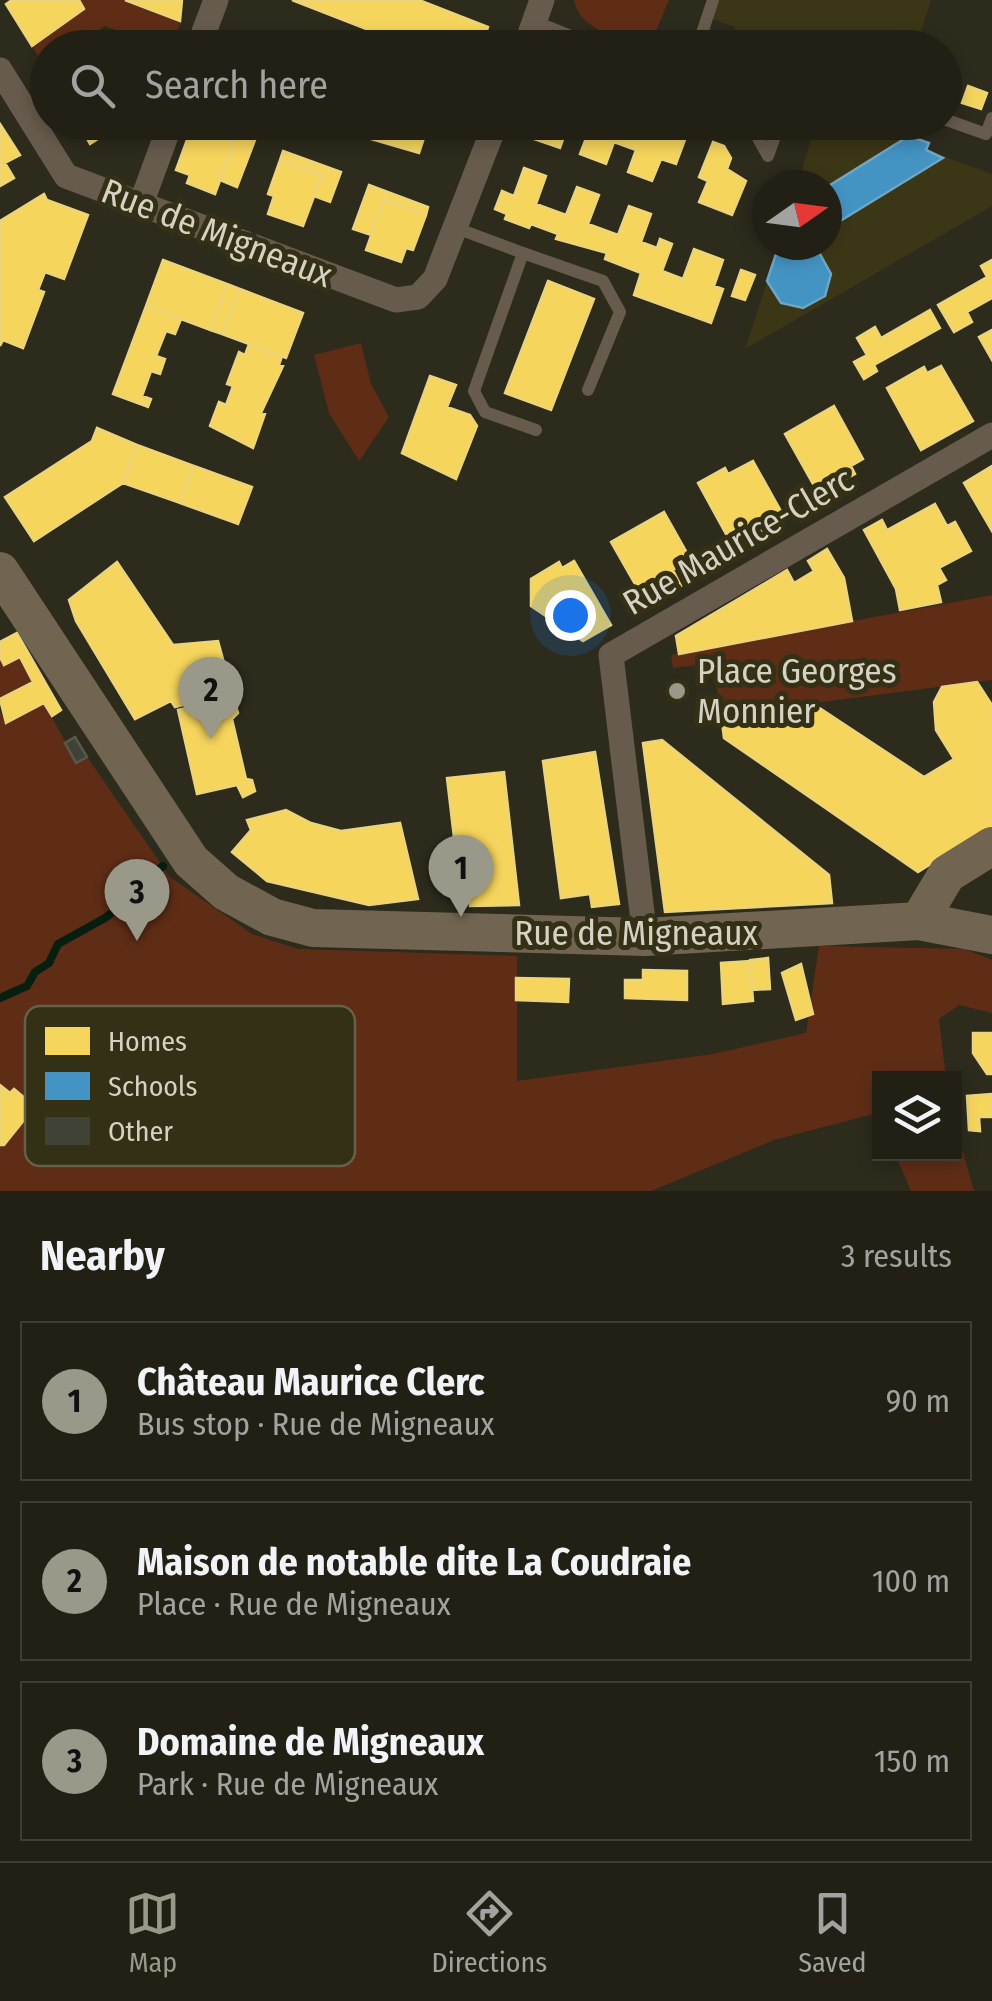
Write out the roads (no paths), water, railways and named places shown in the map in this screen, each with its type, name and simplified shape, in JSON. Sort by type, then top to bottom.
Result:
[{"type":"street","points":[[205,30],[216,0]]},
{"type":"street","name":"Rue de Migneaux","points":[[0,70],[30,118]]},
{"type":"street","name":"Rue de Migneaux","points":[[44,140],[66,176],[407,301],[429,290],[489,140]]},
{"type":"street","points":[[141,204],[164,140]]},
{"type":"street","name":"Rue Maurice-Clerc","points":[[645,937],[610,654],[992,435]]},
{"type":"street","name":"Rue de Migneaux","points":[[0,571],[190,861],[226,892],[272,918],[313,928],[645,937],[919,921],[992,935]]},
{"type":"street","points":[[919,921],[947,874],[992,846]]},
{"type":"lane","points":[[703,30],[713,0]]},
{"type":"lane","points":[[539,11],[571,30]]},
{"type":"lane","points":[[962,125],[986,134],[992,118]]},
{"type":"lane","points":[[759,140],[768,156],[774,140]]},
{"type":"lane","points":[[456,228],[603,281],[620,312],[588,390]]},
{"type":"lane","points":[[523,253],[474,390],[485,412],[536,430]]},
{"type":"waterway","points":[[0,998],[27,986],[35,972],[49,963],[58,944],[105,918],[122,905],[126,894],[163,866]]},
{"type":"place","name":"Place Georges Monnier","points":[[677,691]]},
{"type":"place","name":"Maison de notable dite La Coudraie","points":[[211,739]]},
{"type":"place","name":"Château Maurice Clerc","points":[[461,917]]},
{"type":"place","name":"Domaine de Migneaux","points":[[137,941]]}]
